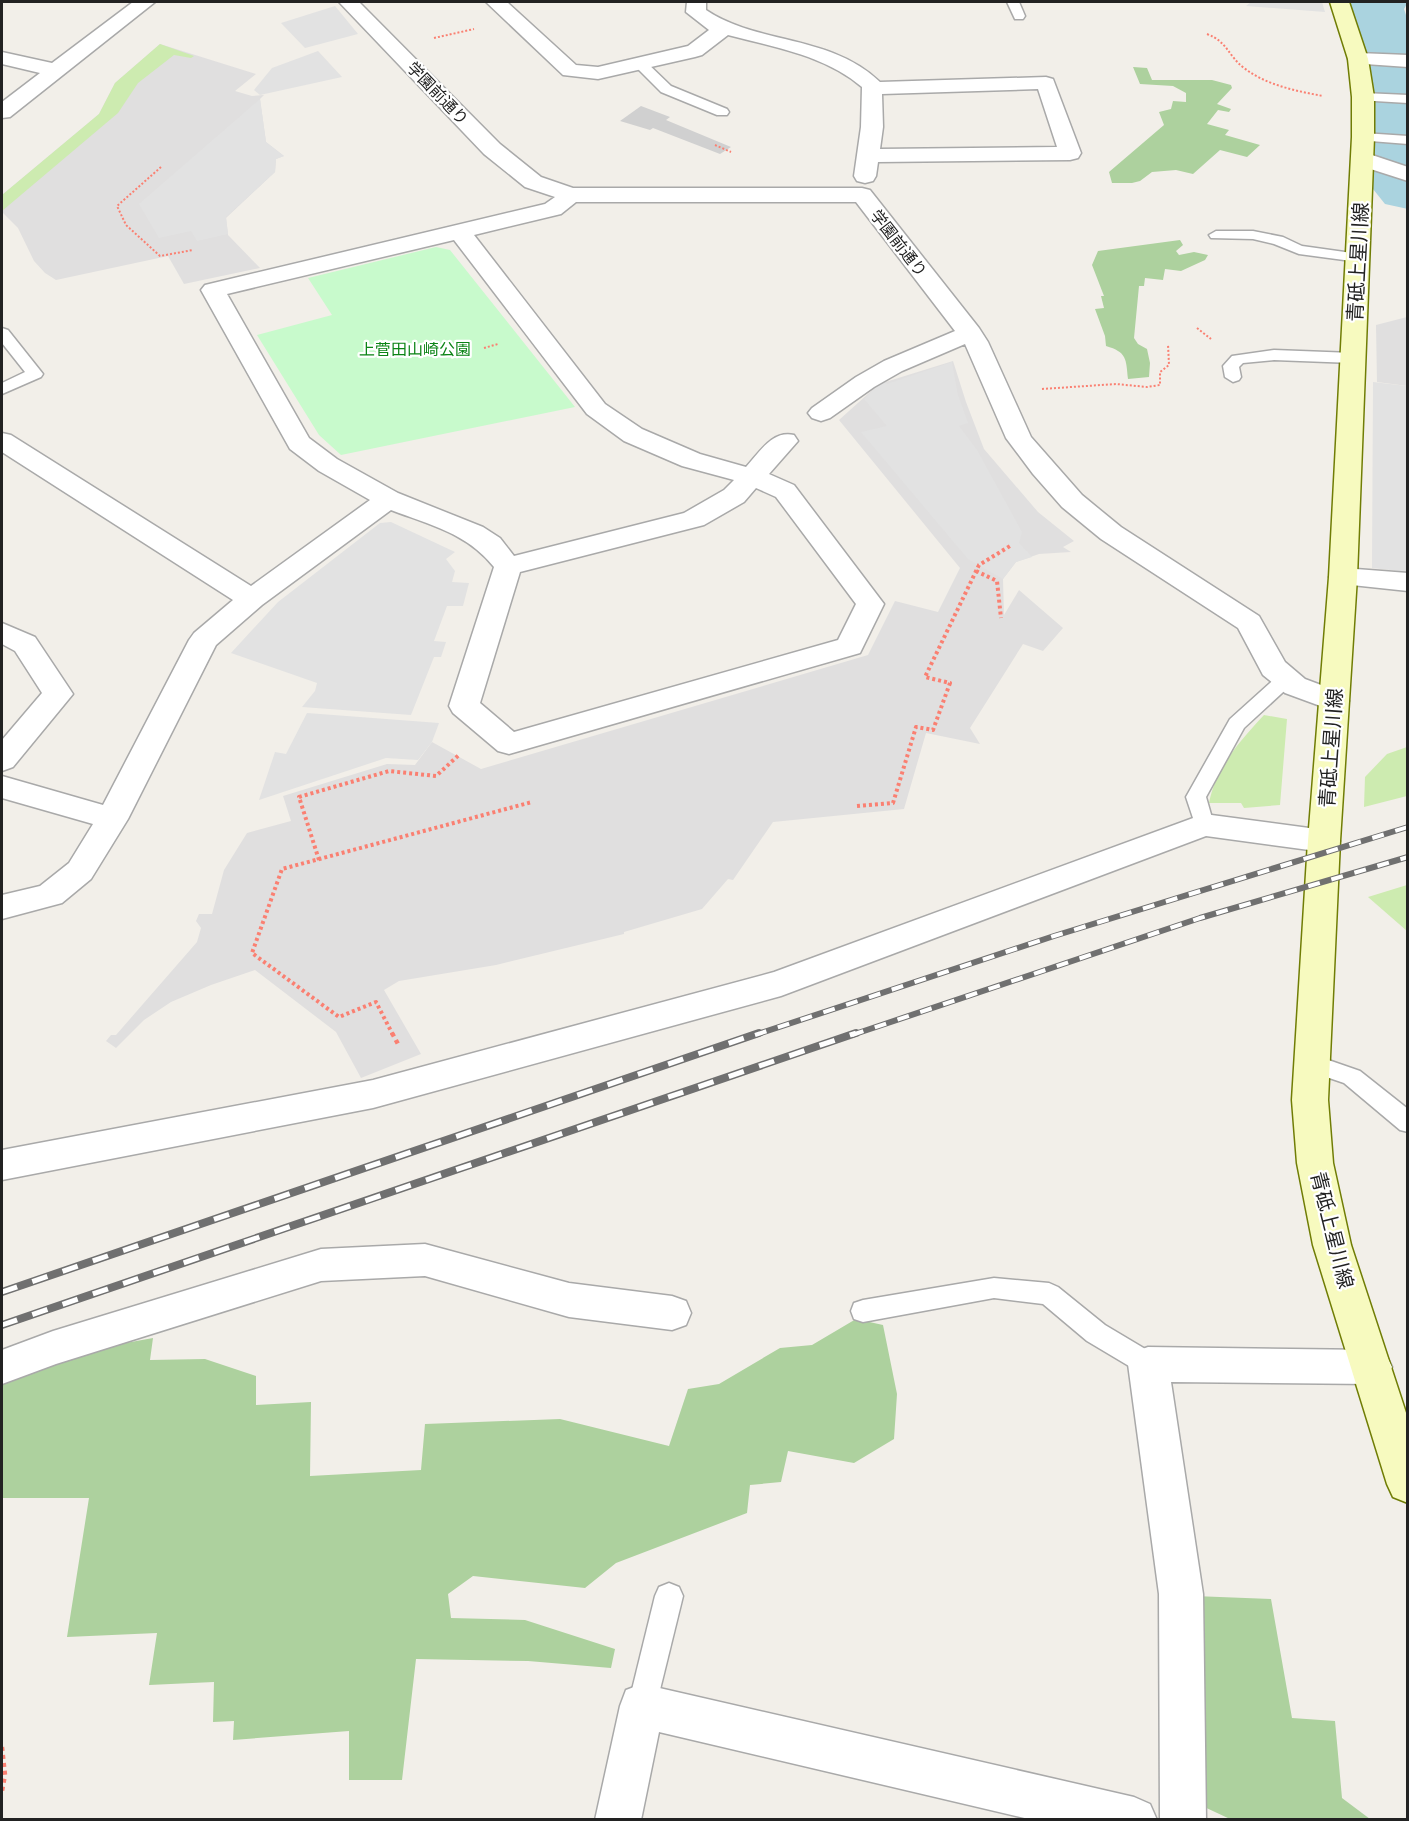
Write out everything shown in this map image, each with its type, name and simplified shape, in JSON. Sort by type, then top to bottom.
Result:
[{"type":"main road","name":"青砥上星川線","points":[[1339,2],[1367,59],[1362,100],[1371,145],[1359,258],[1343,577],[1324,841],[1310,1100],[1315,1164],[1332,1245],[1407,1484]]},
{"type":"street","points":[[2,112],[145,2]]},
{"type":"street","name":"学園前通り","points":[[348,2],[492,149],[532,182],[571,195],[862,195],[970,333],[1019,438],[1072,501],[1111,533],[1250,622],[1273,668],[1295,686],[1334,701]]},
{"type":"street","points":[[496,2],[570,71],[598,73],[695,51],[725,28]]},
{"type":"street","points":[[697,2],[696,12],[718,27],[814,51],[859,74],[872,88],[872,127],[862,195]]},
{"type":"street","points":[[2,58],[55,70]]},
{"type":"street","points":[[1367,59],[1407,61]]},
{"type":"street","points":[[868,156],[1070,153],[1046,83],[872,88]]},
{"type":"street","points":[[1371,145],[1407,174]]},
{"type":"street","points":[[508,566],[490,544],[473,533],[388,499],[328,465],[299,443],[213,290],[553,209],[571,195]]},
{"type":"street","points":[[460,232],[596,409],[633,435],[691,460],[753,477],[785,491],[870,604],[850,646],[509,744],[465,706],[508,566]]},
{"type":"street","points":[[821,413],[865,382],[893,366],[970,333]]},
{"type":"street","points":[[2,441],[252,599]]},
{"type":"street","points":[[508,566],[694,519],[735,496],[785,441]]},
{"type":"street","points":[[2,907],[50,895],[80,872],[112,819],[204,640],[252,599],[388,499]]},
{"type":"street","points":[[1343,577],[1407,582]]},
{"type":"street","points":[[2,632],[25,644],[58,694],[2,760]]},
{"type":"street","points":[[2,787],[112,819]]},
{"type":"street","points":[[2,1165],[373,1094],[781,983],[1204,825],[1324,841]]},
{"type":"street","points":[[2,1367],[53,1348],[321,1265],[425,1260],[569,1300],[672,1313]]},
{"type":"street","points":[[1183,1820],[1181,1594],[1148,1364],[1372,1367]]},
{"type":"street","points":[[618,1820],[642,1706],[1134,1820]]},
{"type":"lane","points":[[1013,2],[1019,16]]},
{"type":"lane","points":[[639,63],[666,89],[722,112]]},
{"type":"lane","points":[[1362,100],[1407,99]]},
{"type":"lane","points":[[1371,145],[1407,140]]},
{"type":"lane","points":[[1216,235],[1253,235],[1278,240],[1299,250],[1359,258]]},
{"type":"lane","points":[[2,333],[35,374],[2,389]]},
{"type":"lane","points":[[1233,377],[1231,366],[1238,359],[1274,355],[1353,358]]},
{"type":"lane","points":[[1204,825],[1196,797],[1237,724],[1286,679]]},
{"type":"lane","points":[[1311,1063],[1352,1077],[1407,1122]]},
{"type":"lane","points":[[864,1311],[994,1288],[1049,1294],[1096,1333],[1148,1364]]},
{"type":"lane","points":[[642,1706],[669,1596]]},
{"type":"path","points":[[393,47],[515,19]]},
{"type":"path","points":[[1207,34],[1220,38],[1238,63],[1254,74],[1309,93],[1362,100]]},
{"type":"path","points":[[724,149],[731,152]]},
{"type":"path","points":[[161,167],[117,206],[126,225],[160,256],[193,250]]},
{"type":"path","points":[[999,393],[1116,384],[1147,387],[1160,385],[1160,372],[1170,365],[1168,344]]},
{"type":"path","points":[[857,806],[893,803],[916,727],[933,730],[950,683],[925,677],[979,565],[1010,546]]},
{"type":"path","points":[[976,571],[997,581],[1001,618]]},
{"type":"path","points":[[319,860],[299,797],[389,771],[436,776],[489,727]]},
{"type":"path","points":[[401,1050],[376,1002],[339,1017],[252,954],[282,869],[532,801]]},
{"type":"path","points":[[2,1747],[5,1775],[2,1791]]},
{"type":"shaded area","points":[[1251,2],[1322,2],[1325,12],[1246,6]]},
{"type":"shaded area","points":[[335,6],[358,34],[305,48],[281,23]]},
{"type":"shaded area","points":[[160,44],[256,74],[235,91],[252,96],[264,95],[260,99],[266,142],[284,156],[276,159],[275,172],[226,218],[228,235],[260,268],[184,284],[168,256],[56,280],[45,273],[34,261],[18,228],[2,212],[2,195],[99,114],[115,83]]},
{"type":"shaded area","points":[[318,51],[342,77],[260,95],[254,90],[272,68]]},
{"type":"shaded area","points":[[260,99],[266,142],[284,156],[276,159],[275,172],[226,217],[228,234],[197,241],[191,231],[159,238],[139,204]]},
{"type":"shaded area","points":[[641,106],[670,117],[666,120],[731,147],[720,154],[653,128],[650,130],[620,121]]},
{"type":"shaded area","points":[[1407,317],[1407,386],[1377,382],[1376,325]]},
{"type":"shaded area","points":[[953,361],[984,449],[1038,512],[1074,541],[1063,547],[1071,552],[1039,554],[1016,562],[1003,579],[1004,615],[1019,590],[1063,628],[1043,651],[1023,644],[970,728],[980,744],[926,733],[904,809],[773,822],[733,880],[728,879],[702,909],[624,932],[624,934],[496,965],[399,981],[384,990],[421,1054],[361,1078],[336,1032],[255,970],[171,1002],[144,1020],[116,1048],[106,1041],[111,1035],[116,1035],[197,942],[201,928],[196,921],[199,914],[212,914],[224,870],[247,833],[291,821],[283,796],[387,764],[415,765],[432,742],[481,769],[868,655],[895,601],[938,612],[960,568],[839,420],[879,384]]},
{"type":"shaded area","points":[[952,362],[958,395],[968,423],[959,426],[977,450],[1022,532],[1019,543],[1032,557],[1016,562],[1003,579],[968,559],[861,432],[887,426],[864,399],[879,384],[885,382],[887,384]]},
{"type":"shaded area","points":[[1373,382],[1407,386],[1407,572],[1372,568]]},
{"type":"shaded area","points":[[391,522],[455,552],[446,559],[455,571],[452,582],[469,583],[463,606],[447,606],[434,641],[446,642],[441,657],[434,657],[411,715],[302,707],[315,691],[317,683],[231,653],[278,602],[380,523]]},
{"type":"shaded area","points":[[307,713],[439,723],[432,742],[418,760],[386,758],[259,800],[275,752],[286,754]]},
{"type":"green space","points":[[160,44],[194,56],[191,58],[174,55],[138,83],[118,113],[2,211],[2,195],[99,114],[115,83]]},
{"type":"green space","points":[[1133,67],[1147,68],[1152,80],[1212,80],[1231,85],[1232,88],[1217,104],[1231,109],[1229,112],[1218,110],[1207,124],[1229,130],[1225,135],[1260,145],[1247,157],[1220,150],[1193,174],[1176,170],[1152,172],[1140,181],[1112,183],[1109,172],[1164,125],[1159,112],[1171,109],[1173,101],[1186,102],[1186,93],[1173,86],[1140,84]]},
{"type":"green space","points":[[1180,240],[1183,245],[1176,251],[1179,255],[1194,252],[1208,255],[1205,260],[1181,271],[1165,269],[1163,280],[1145,278],[1144,286],[1139,286],[1134,338],[1138,344],[1147,349],[1150,363],[1149,377],[1128,379],[1127,366],[1122,354],[1106,346],[1105,336],[1095,309],[1104,308],[1101,296],[1104,296],[1092,265],[1098,251]]},
{"type":"green space","name":"上菅田山崎公園","points":[[436,247],[450,250],[575,407],[341,455],[319,435],[257,335],[332,315],[308,278]]},
{"type":"green space","points":[[1264,715],[1287,719],[1280,805],[1244,808],[1241,803],[1209,803],[1223,766]]},
{"type":"green space","points":[[1407,747],[1407,796],[1364,807],[1365,777],[1387,754]]},
{"type":"green space","points":[[1408,885],[1407,931],[1368,897]]},
{"type":"green space","points":[[856,1319],[883,1325],[897,1394],[894,1439],[854,1463],[788,1451],[781,1482],[750,1485],[747,1513],[616,1563],[585,1588],[473,1576],[448,1594],[451,1618],[525,1620],[615,1649],[611,1668],[528,1661],[416,1659],[402,1780],[349,1780],[349,1731],[233,1740],[234,1721],[213,1722],[214,1682],[149,1685],[157,1633],[67,1637],[89,1498],[2,1498],[2,1376],[54,1356],[153,1338],[150,1360],[205,1359],[256,1376],[256,1405],[311,1402],[310,1476],[421,1470],[425,1424],[560,1419],[669,1446],[688,1389],[719,1384],[780,1348],[812,1345]]},
{"type":"green space","points":[[1194,1596],[1271,1599],[1292,1718],[1335,1721],[1342,1798],[1370,1819],[1230,1819],[1200,1805]]},
{"type":"waterway","points":[[1380,2],[1374,5],[1399,94],[1401,184],[1408,190]]},
{"type":"railway","points":[[755,1035],[1054,936],[1408,827]]},
{"type":"railway","points":[[852,1035],[1200,918],[1408,857]]},
{"type":"railway","points":[[2,1292],[759,1033]]},
{"type":"railway","points":[[2,1325],[856,1033]]}]
